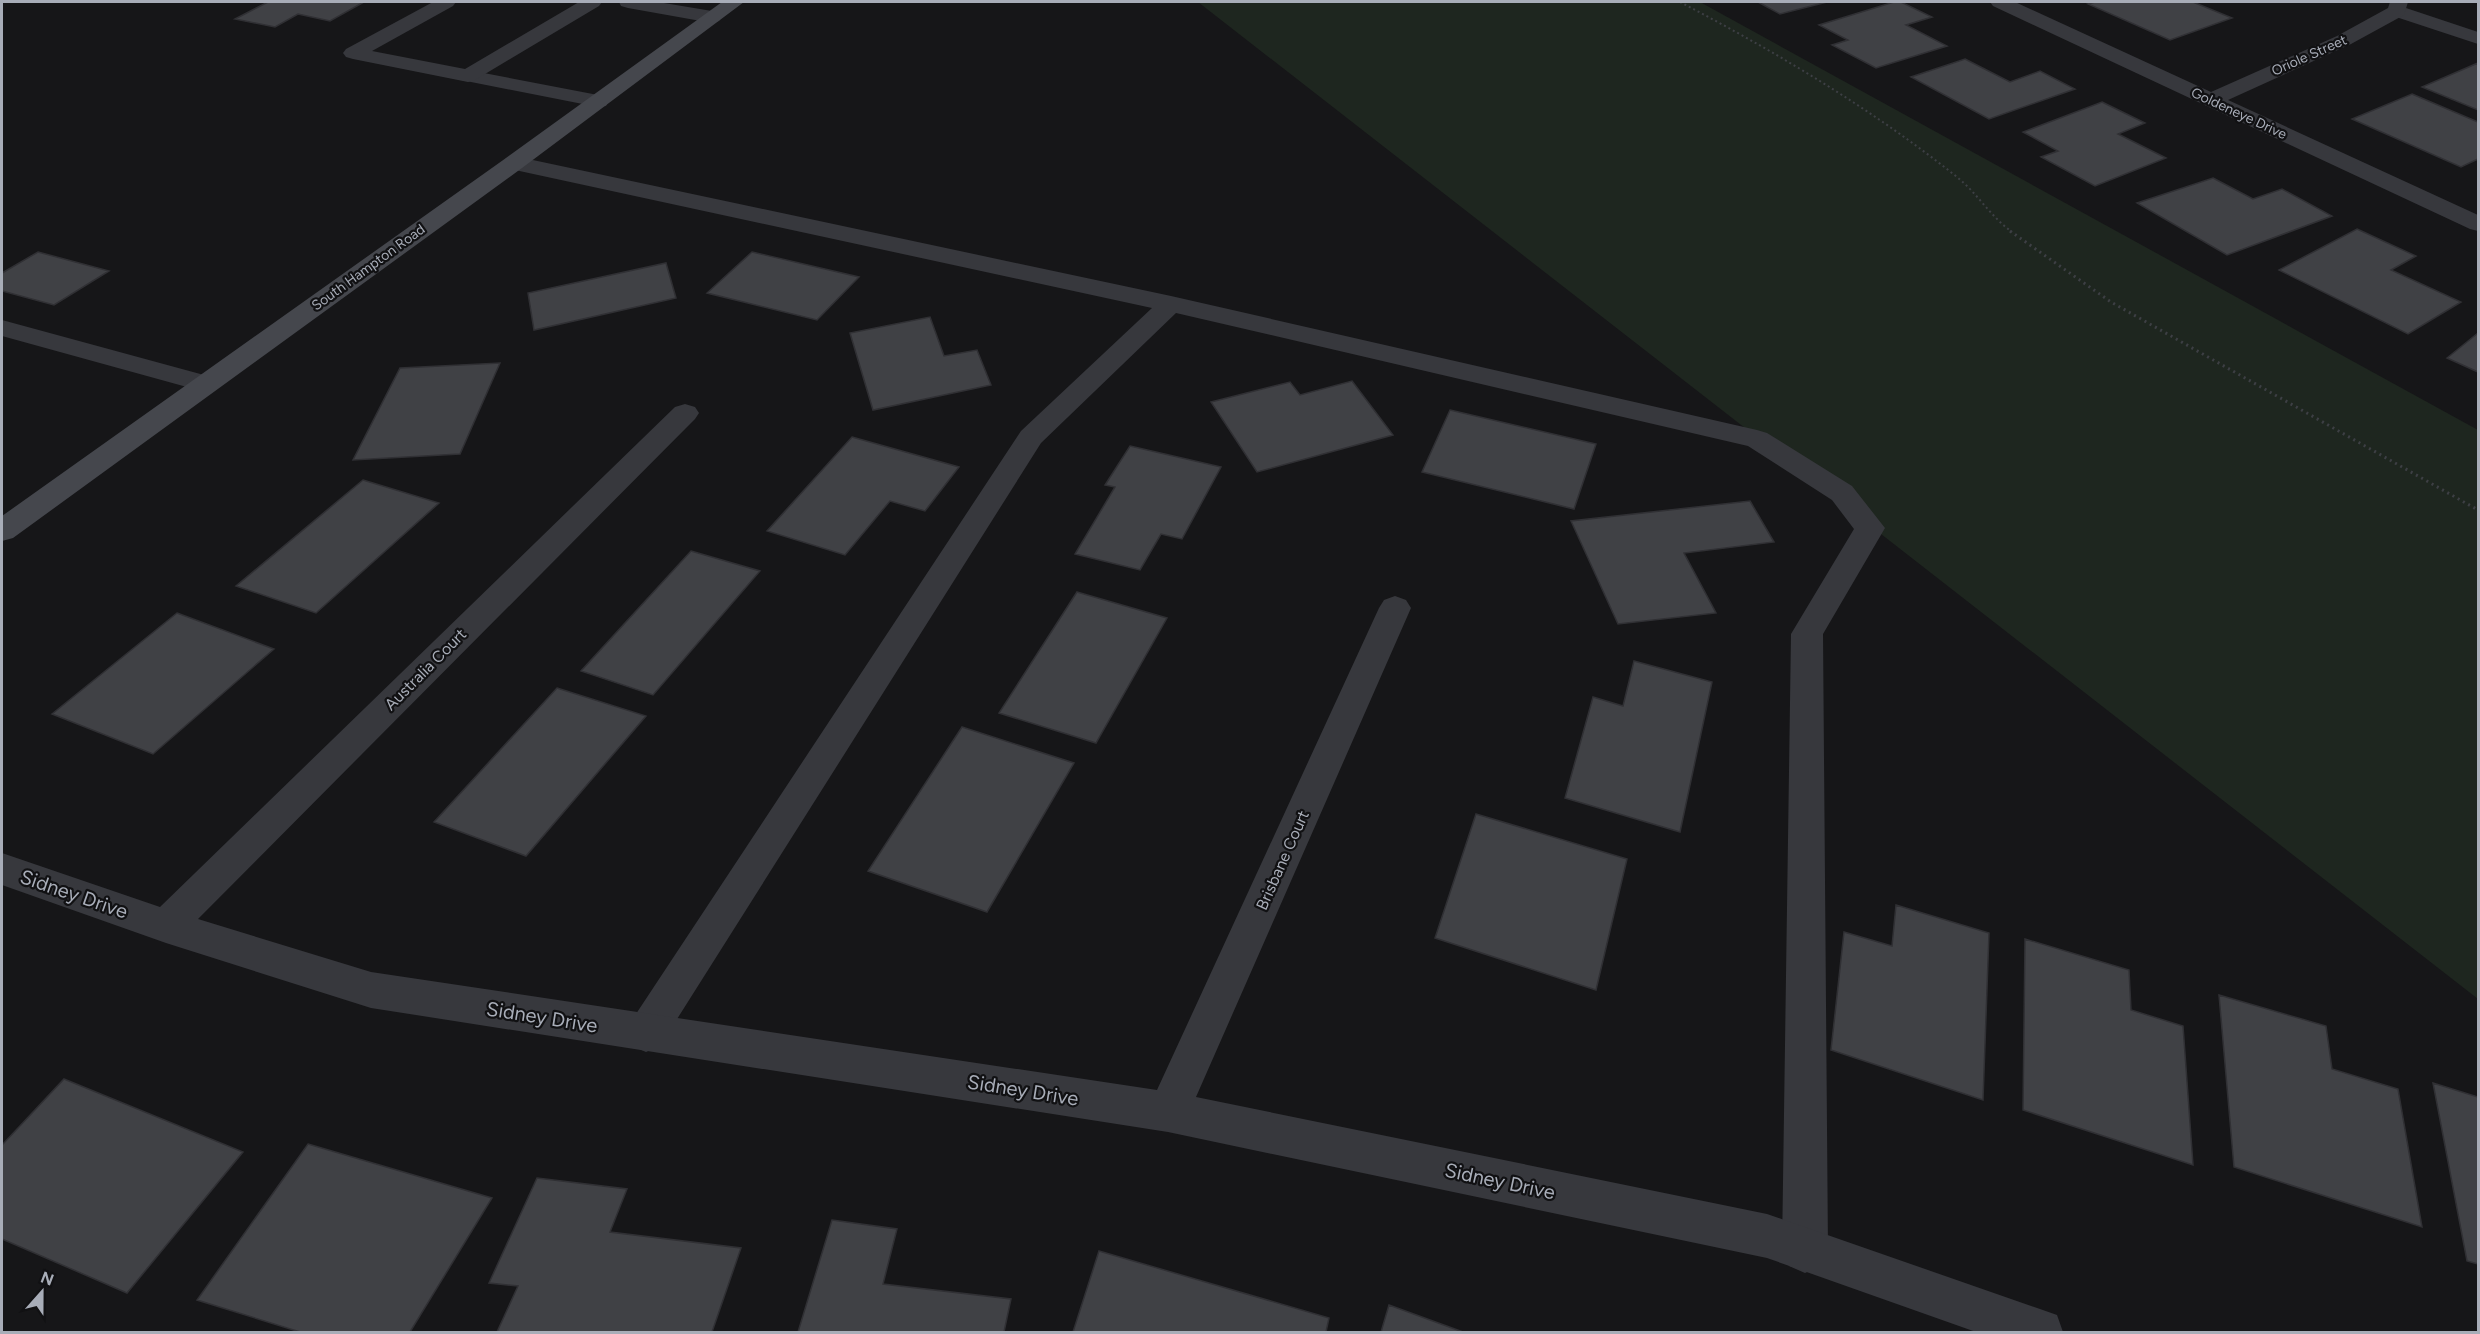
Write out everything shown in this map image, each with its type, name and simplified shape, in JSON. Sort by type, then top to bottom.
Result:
[{"type":"main road","name":"South Hampton Road","points":[[2,531],[734,2]]},
{"type":"street","points":[[446,2],[353,54],[598,101]]},
{"type":"street","points":[[468,76],[592,2]]},
{"type":"street","points":[[628,2],[712,17]]},
{"type":"street","name":"Goldeneye Drive","points":[[2000,2],[2478,224]]},
{"type":"street","points":[[2398,6],[2478,38]]},
{"type":"street","name":"Oriole Street","points":[[2210,100],[2344,40],[2398,6]]},
{"type":"street","points":[[514,163],[1171,304],[1757,439],[1842,493],[1870,528],[1807,634],[1805,1250]]},
{"type":"street","points":[[646,1033],[1031,436],[1171,304]]},
{"type":"street","points":[[2,328],[205,384]]},
{"type":"street","name":"Australia Court","points":[[166,926],[685,413]]},
{"type":"street","name":"Brisbane Court","points":[[1168,1112],[1395,608]]},
{"type":"street","name":"Sidney Drive","points":[[2,869],[166,926],[371,990],[1168,1112],[1767,1236],[2040,1332]]},
{"type":"path","points":[[1680,2],[1749,38],[1885,124],[1959,179],[2006,228],[2111,302],[2478,510]]},
{"type":"shaded area","points":[[1198,2],[1700,2],[2478,430],[2478,999]]},
{"type":"building","points":[[268,2],[364,2],[330,21],[298,14],[275,27],[235,19]]},
{"type":"building","points":[[1758,2],[1827,2],[1780,14]]},
{"type":"building","points":[[1894,2],[1901,2],[1932,17],[1906,25],[1947,46],[1876,68],[1832,45],[1848,40],[1819,25]]},
{"type":"building","points":[[2095,2],[2193,2],[2232,18],[2170,40],[2088,4]]},
{"type":"building","points":[[1965,59],[2010,82],[2040,71],[2075,89],[1989,119],[1911,77]]},
{"type":"building","points":[[2478,63],[2478,110],[2422,87]]},
{"type":"building","points":[[2412,94],[2478,122],[2478,159],[2461,167],[2352,119]]},
{"type":"building","points":[[2102,102],[2145,123],[2118,134],[2166,158],[2095,186],[2041,157],[2058,151],[2023,132]]},
{"type":"building","points":[[2213,178],[2253,199],[2282,189],[2332,216],[2227,255],[2137,203]]},
{"type":"building","points":[[2357,229],[2416,256],[2391,270],[2461,302],[2408,334],[2279,270]]},
{"type":"building","points":[[38,252],[109,271],[54,305],[2,291],[2,273]]},
{"type":"building","points":[[752,252],[859,277],[817,320],[707,293]]},
{"type":"building","points":[[666,263],[676,298],[534,330],[528,293]]},
{"type":"building","points":[[930,317],[944,356],[977,350],[991,385],[873,410],[850,333]]},
{"type":"building","points":[[2478,333],[2478,372],[2447,358]]},
{"type":"building","points":[[500,363],[460,454],[353,460],[400,368]]},
{"type":"building","points":[[1352,381],[1393,435],[1257,472],[1211,402],[1290,382],[1300,395]]},
{"type":"building","points":[[1450,410],[1596,444],[1574,509],[1422,472]]},
{"type":"building","points":[[852,437],[959,467],[925,511],[890,501],[845,555],[767,531]]},
{"type":"building","points":[[1130,446],[1221,467],[1182,539],[1161,534],[1140,570],[1075,554],[1115,487],[1105,485]]},
{"type":"building","points":[[363,480],[439,503],[316,613],[236,586]]},
{"type":"building","points":[[1750,501],[1774,542],[1684,553],[1716,613],[1618,624],[1571,521]]},
{"type":"building","points":[[691,551],[760,571],[653,695],[581,671]]},
{"type":"building","points":[[1077,592],[1167,618],[1096,743],[999,713]]},
{"type":"building","points":[[177,613],[274,649],[153,754],[52,714]]},
{"type":"building","points":[[1634,661],[1712,682],[1680,832],[1565,798],[1593,697],[1623,706]]},
{"type":"building","points":[[557,688],[646,716],[526,856],[434,822]]},
{"type":"building","points":[[962,727],[1074,763],[987,912],[868,871]]},
{"type":"building","points":[[1476,814],[1627,859],[1596,990],[1435,938]]},
{"type":"building","points":[[1896,905],[1989,933],[1983,1100],[1831,1050],[1844,932],[1892,946]]},
{"type":"building","points":[[2025,939],[2129,970],[2131,1010],[2183,1026],[2193,1165],[2023,1110]]},
{"type":"building","points":[[2219,995],[2326,1026],[2332,1069],[2398,1089],[2422,1227],[2234,1167]]},
{"type":"building","points":[[64,1079],[243,1152],[127,1293],[2,1239],[2,1145]]},
{"type":"building","points":[[2433,1083],[2478,1097],[2478,1264],[2467,1261]]},
{"type":"building","points":[[308,1144],[492,1198],[410,1332],[300,1332],[197,1300]]},
{"type":"building","points":[[537,1178],[627,1189],[610,1232],[741,1248],[712,1332],[497,1332],[518,1286],[489,1283]]},
{"type":"building","points":[[832,1220],[897,1229],[883,1284],[1011,1299],[1004,1332],[798,1332]]},
{"type":"building","points":[[1099,1251],[1329,1318],[1326,1332],[1073,1332]]},
{"type":"building","points":[[1389,1305],[1463,1332],[1381,1332]]}]
